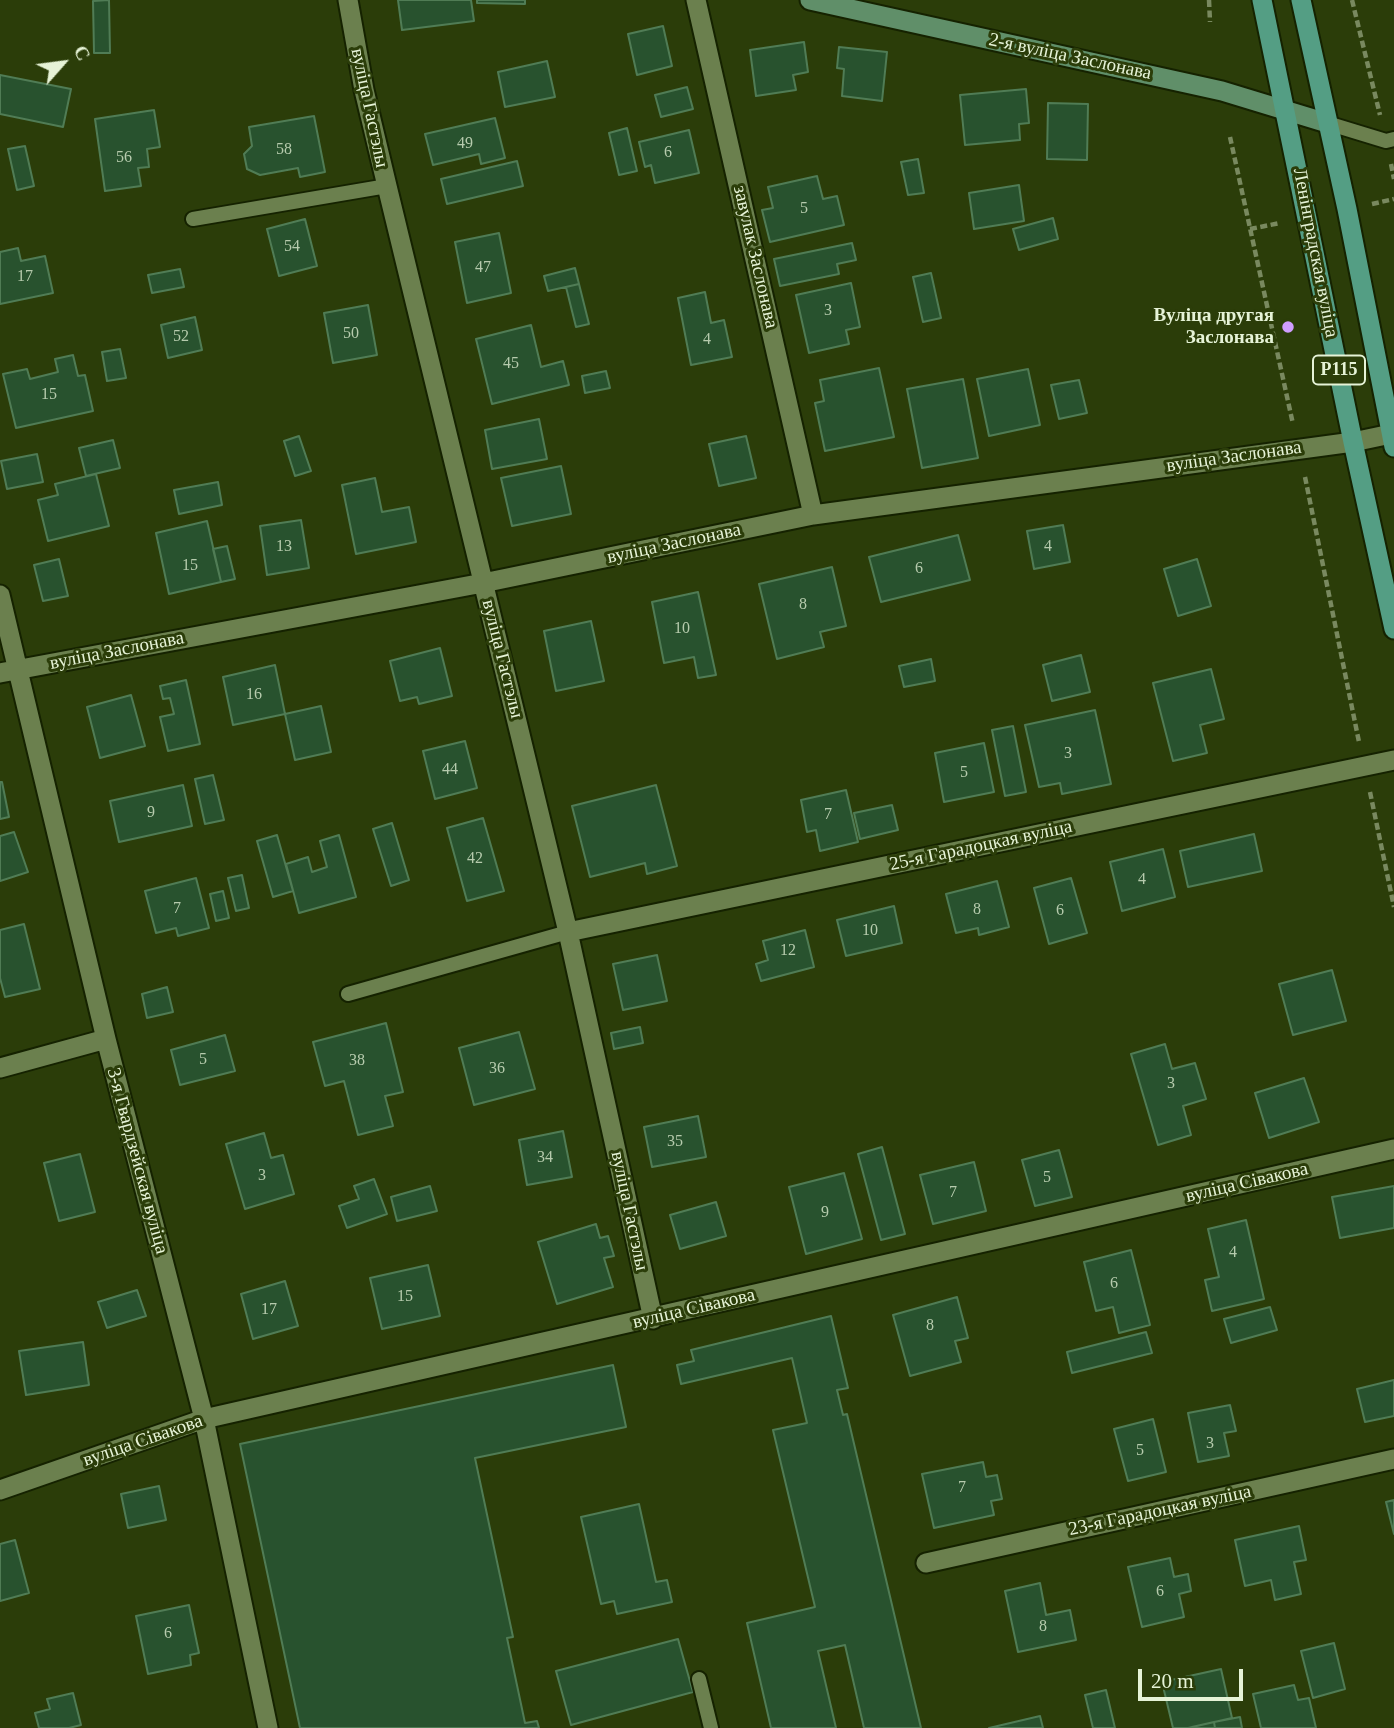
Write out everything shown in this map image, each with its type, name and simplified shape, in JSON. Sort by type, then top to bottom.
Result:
[{"type":"main road","name":"2-я вуліца Заслонава","points":[[810,0],[1199,85],[1327,123]]},
{"type":"main road","name":"Ленінградская вуліца","points":[[1262,0],[1394,629]]},
{"type":"main road","name":"Ленінградская вуліца","points":[[1301,0],[1347,209],[1393,440]]},
{"type":"street","name":"вуліца Гастэлы","points":[[348,0],[364,90],[568,932],[653,1319]]},
{"type":"street","name":"завулак Заслонава","points":[[695,0],[813,515]]},
{"type":"street","name":"вуліца Заслонава","points":[[8,671],[483,583],[813,515],[1299,448],[1393,440]]},
{"type":"street","name":"3-я Гвардзейская вуліца","points":[[0,595],[8,671],[204,1419],[268,1728]]},
{"type":"street","name":"25-я Гарадоцкая вуліца","points":[[568,932],[1394,760]]},
{"type":"street","points":[[0,1068],[106,1039]]},
{"type":"street","name":"вуліца Сівакова","points":[[0,1490],[204,1419],[1394,1149]]},
{"type":"street","name":"23-я Гарадоцкая вуліца","points":[[926,1563],[1394,1459]]},
{"type":"lane","points":[[1327,123],[1390,140]]},
{"type":"lane","points":[[193,219],[387,186]]},
{"type":"lane","points":[[348,994],[568,932]]},
{"type":"lane","points":[[699,1679],[711,1728]]},
{"type":"path","points":[[1209,0],[1210,22]]},
{"type":"path","points":[[1352,0],[1390,140],[1394,179]]},
{"type":"path","points":[[1230,137],[1299,448],[1394,907]]},
{"type":"path","points":[[1367,205],[1394,199]]},
{"type":"path","points":[[1250,229],[1282,223]]},
{"type":"building","points":[[109,0],[110,53],[94,53],[93,1]]},
{"type":"building","points":[[398,0],[471,0],[474,21],[402,30]]},
{"type":"building","points":[[477,0],[525,0],[525,4],[477,3]]},
{"type":"building","points":[[663,26],[672,66],[637,75],[628,34]]},
{"type":"building","points":[[804,42],[808,72],[793,75],[796,90],[756,96],[750,50]]},
{"type":"building","points":[[839,47],[887,52],[882,101],[842,96],[844,69],[837,68]]},
{"type":"building","points":[[547,61],[555,97],[505,107],[498,72]]},
{"type":"building","points":[[0,75],[71,89],[63,127],[0,114]]},
{"type":"building","points":[[687,87],[693,109],[661,117],[655,95]]},
{"type":"building","points":[[1026,89],[1029,123],[1019,124],[1020,140],[965,145],[960,95]]},
{"type":"building","points":[[1048,103],[1088,104],[1087,160],[1047,159]]},
{"type":"building","points":[[154,110],[160,147],[147,149],[149,167],[138,168],[141,186],[105,191],[95,119]]},
{"type":"building","points":[[314,116],[325,172],[300,177],[298,168],[260,175],[247,169],[244,154],[252,146],[249,127]]},
{"type":"building","points":[[495,118],[505,158],[481,164],[479,154],[433,165],[425,134]]},
{"type":"building","points":[[627,128],[637,171],[619,175],[609,133]]},
{"type":"building","points":[[689,130],[699,173],[655,183],[651,165],[645,167],[639,142]]},
{"type":"building","points":[[25,146],[34,186],[17,190],[8,149]]},
{"type":"building","points":[[918,159],[924,193],[908,195],[901,162]]},
{"type":"building","points":[[517,161],[523,186],[447,204],[441,179]]},
{"type":"building","points":[[817,176],[823,199],[837,196],[844,225],[770,242],[762,210],[773,208],[768,187]]},
{"type":"building","points":[[1019,185],[1024,221],[974,229],[969,193]]},
{"type":"building","points":[[1053,218],[1058,239],[1019,250],[1013,229]]},
{"type":"building","points":[[305,219],[317,266],[279,276],[267,229]]},
{"type":"building","points":[[499,233],[511,293],[467,303],[455,242]]},
{"type":"building","points":[[852,243],[856,260],[837,264],[839,274],[780,286],[774,259]]},
{"type":"building","points":[[18,248],[21,261],[45,256],[53,293],[0,304],[0,252]]},
{"type":"building","points":[[575,268],[579,284],[548,291],[544,276]]},
{"type":"building","points":[[180,269],[184,287],[152,293],[148,275]]},
{"type":"building","points":[[931,273],[941,318],[923,322],[913,277]]},
{"type":"building","points":[[851,283],[860,327],[846,330],[849,344],[809,353],[796,295]]},
{"type":"building","points":[[579,284],[589,324],[576,327],[566,287]]},
{"type":"building","points":[[705,292],[711,323],[724,320],[732,357],[691,365],[678,298]]},
{"type":"building","points":[[368,305],[377,355],[333,363],[324,313]]},
{"type":"building","points":[[195,317],[202,350],[168,358],[161,325]]},
{"type":"building","points":[[531,325],[541,367],[563,361],[569,385],[492,404],[476,339]]},
{"type":"building","points":[[120,349],[126,378],[107,381],[102,352]]},
{"type":"building","points":[[73,355],[78,376],[85,375],[93,411],[16,428],[3,374],[27,369],[30,379],[58,372],[55,359]]},
{"type":"building","points":[[879,368],[894,437],[825,451],[815,403],[824,401],[820,380]]},
{"type":"building","points":[[1028,369],[1040,425],[989,436],[977,379]]},
{"type":"building","points":[[606,371],[610,388],[585,393],[582,376]]},
{"type":"building","points":[[963,379],[978,458],[922,468],[907,389]]},
{"type":"building","points":[[1079,380],[1087,413],[1059,419],[1051,385]]},
{"type":"building","points":[[539,419],[547,459],[492,469],[485,430]]},
{"type":"building","points":[[299,436],[311,471],[295,476],[284,441]]},
{"type":"building","points":[[746,436],[756,478],[719,486],[709,444]]},
{"type":"building","points":[[113,440],[120,468],[86,476],[79,448]]},
{"type":"building","points":[[37,454],[43,482],[7,489],[1,461]]},
{"type":"building","points":[[561,466],[571,514],[512,526],[501,478]]},
{"type":"building","points":[[96,474],[109,526],[48,541],[38,500],[58,495],[55,484]]},
{"type":"building","points":[[375,478],[382,512],[409,507],[416,542],[356,554],[342,485]]},
{"type":"building","points":[[218,482],[222,505],[179,514],[174,490]]},
{"type":"building","points":[[301,520],[309,568],[267,575],[260,526]]},
{"type":"building","points":[[207,521],[221,582],[169,594],[156,533]]},
{"type":"building","points":[[1063,525],[1070,562],[1034,569],[1027,531]]},
{"type":"building","points":[[958,535],[970,580],[881,602],[869,557]]},
{"type":"building","points":[[227,546],[235,579],[221,582],[213,549]]},
{"type":"building","points":[[59,559],[68,596],[43,601],[34,565]]},
{"type":"building","points":[[1197,559],[1211,606],[1178,616],[1164,569]]},
{"type":"building","points":[[832,567],[846,626],[820,632],[824,647],[777,659],[759,584]]},
{"type":"building","points":[[698,592],[716,675],[698,678],[694,657],[664,663],[652,602]]},
{"type":"building","points":[[591,621],[604,681],[556,691],[544,631]]},
{"type":"building","points":[[440,648],[452,696],[419,704],[417,697],[400,701],[390,661]]},
{"type":"building","points":[[1081,655],[1090,692],[1052,701],[1043,665]]},
{"type":"building","points":[[931,659],[935,681],[904,687],[899,666]]},
{"type":"building","points":[[275,665],[285,714],[233,725],[223,677]]},
{"type":"building","points":[[1211,669],[1224,719],[1200,725],[1207,753],[1173,761],[1153,683]]},
{"type":"building","points":[[186,680],[200,744],[168,751],[160,717],[174,714],[170,698],[163,699],[160,686]]},
{"type":"building","points":[[131,695],[145,746],[100,758],[87,707]]},
{"type":"building","points":[[321,706],[331,752],[295,760],[285,714]]},
{"type":"building","points":[[1095,710],[1111,784],[1062,794],[1060,783],[1039,787],[1025,725]]},
{"type":"building","points":[[1013,726],[1026,792],[1005,796],[992,730]]},
{"type":"building","points":[[465,741],[477,788],[435,799],[423,751]]},
{"type":"building","points":[[984,743],[994,792],[944,802],[935,753]]},
{"type":"building","points":[[213,775],[224,820],[205,824],[195,779]]},
{"type":"building","points":[[0,782],[9,817],[0,819]]},
{"type":"building","points":[[183,785],[192,826],[119,842],[110,801]]},
{"type":"building","points":[[656,785],[677,866],[647,874],[645,863],[590,877],[572,806]]},
{"type":"building","points":[[846,790],[858,842],[820,851],[816,830],[807,832],[801,800]]},
{"type":"building","points":[[892,805],[898,830],[860,839],[854,813]]},
{"type":"building","points":[[483,818],[504,891],[467,901],[447,828]]},
{"type":"building","points":[[392,823],[409,880],[391,886],[373,829]]},
{"type":"building","points":[[14,832],[28,872],[0,881],[0,836]]},
{"type":"building","points":[[1254,834],[1262,871],[1188,887],[1180,851]]},
{"type":"building","points":[[277,835],[293,891],[273,897],[257,841]]},
{"type":"building","points":[[339,835],[356,897],[299,913],[286,864],[308,857],[312,872],[327,867],[320,841]]},
{"type":"building","points":[[1163,849],[1175,897],[1122,911],[1110,862]]},
{"type":"building","points":[[242,875],[249,908],[236,911],[228,878]]},
{"type":"building","points":[[196,878],[209,928],[178,936],[176,928],[156,933],[145,891]]},
{"type":"building","points":[[1071,878],[1087,933],[1049,944],[1034,888]]},
{"type":"building","points":[[997,881],[1009,927],[979,935],[978,928],[956,933],[946,894]]},
{"type":"building","points":[[223,891],[229,918],[216,921],[210,894]]},
{"type":"building","points":[[894,906],[902,943],[846,956],[837,920]]},
{"type":"building","points":[[24,924],[40,989],[5,997],[0,978],[0,930]]},
{"type":"building","points":[[805,930],[814,967],[761,981],[756,964],[768,960],[763,941]]},
{"type":"building","points":[[657,955],[667,1001],[623,1010],[613,964]]},
{"type":"building","points":[[1332,970],[1346,1021],[1293,1035],[1279,984]]},
{"type":"building","points":[[167,987],[173,1012],[147,1018],[142,994]]},
{"type":"building","points":[[386,1023],[403,1092],[385,1096],[393,1126],[358,1135],[344,1081],[325,1086],[313,1042]]},
{"type":"building","points":[[640,1027],[643,1043],[614,1049],[611,1033]]},
{"type":"building","points":[[519,1032],[535,1089],[474,1105],[459,1048]]},
{"type":"building","points":[[225,1035],[235,1071],[180,1085],[171,1050]]},
{"type":"building","points":[[1165,1044],[1172,1069],[1195,1063],[1206,1099],[1183,1106],[1191,1135],[1158,1145],[1131,1054]]},
{"type":"building","points":[[1304,1078],[1319,1122],[1269,1138],[1255,1093]]},
{"type":"building","points":[[698,1116],[706,1157],[652,1167],[644,1127]]},
{"type":"building","points":[[563,1131],[572,1177],[527,1185],[519,1140]]},
{"type":"building","points":[[264,1133],[271,1158],[283,1155],[294,1194],[245,1209],[226,1144]]},
{"type":"building","points":[[882,1147],[905,1234],[881,1240],[858,1154]]},
{"type":"building","points":[[1059,1150],[1072,1197],[1035,1206],[1022,1160]]},
{"type":"building","points":[[80,1154],[95,1212],[59,1221],[44,1163]]},
{"type":"building","points":[[974,1162],[986,1211],[933,1224],[920,1175]]},
{"type":"building","points":[[844,1173],[862,1239],[806,1254],[789,1187]]},
{"type":"building","points":[[374,1179],[387,1214],[347,1228],[339,1206],[359,1199],[354,1186]]},
{"type":"building","points":[[430,1186],[437,1211],[397,1221],[391,1197]]},
{"type":"building","points":[[1394,1186],[1394,1228],[1340,1238],[1332,1197]]},
{"type":"building","points":[[716,1202],[726,1236],[680,1249],[670,1215]]},
{"type":"building","points":[[1246,1220],[1264,1299],[1212,1311],[1205,1280],[1219,1277],[1208,1229]]},
{"type":"building","points":[[596,1224],[600,1238],[608,1236],[614,1256],[604,1258],[613,1287],[557,1304],[538,1242]]},
{"type":"building","points":[[1131,1250],[1150,1325],[1119,1333],[1113,1307],[1096,1311],[1084,1262]]},
{"type":"building","points":[[428,1265],[440,1316],[382,1329],[370,1278]]},
{"type":"building","points":[[285,1281],[298,1326],[253,1339],[241,1294]]},
{"type":"building","points":[[137,1290],[146,1316],[107,1328],[98,1302]]},
{"type":"building","points":[[957,1297],[968,1338],[955,1341],[961,1362],[910,1376],[893,1315]]},
{"type":"building","points":[[1270,1307],[1277,1330],[1231,1343],[1224,1319]]},
{"type":"building","points":[[831,1316],[848,1388],[837,1390],[843,1415],[847,1414],[921,1728],[864,1728],[845,1645],[818,1651],[836,1728],[771,1728],[747,1623],[815,1607],[773,1430],[807,1423],[792,1358],[681,1384],[677,1365],[694,1361],[691,1350]]},
{"type":"building","points":[[1146,1332],[1152,1353],[1072,1373],[1067,1352]]},
{"type":"building","points":[[83,1342],[89,1385],[26,1395],[19,1351]]},
{"type":"building","points":[[613,1365],[626,1427],[475,1458],[513,1637],[507,1638],[525,1723],[537,1721],[539,1728],[300,1728],[240,1444]]},
{"type":"building","points":[[1394,1380],[1394,1416],[1365,1422],[1357,1389]]},
{"type":"building","points":[[1230,1405],[1236,1431],[1224,1433],[1229,1456],[1198,1462],[1188,1413]]},
{"type":"building","points":[[1153,1419],[1166,1472],[1128,1481],[1114,1429]]},
{"type":"building","points":[[983,1462],[986,1477],[997,1475],[1002,1499],[991,1501],[994,1515],[934,1528],[922,1474]]},
{"type":"building","points":[[159,1486],[166,1520],[128,1528],[121,1494]]},
{"type":"building","points":[[1394,1500],[1394,1534],[1386,1502]]},
{"type":"building","points":[[639,1504],[656,1582],[667,1580],[672,1602],[617,1614],[614,1601],[601,1604],[581,1517]]},
{"type":"building","points":[[1299,1526],[1306,1560],[1294,1562],[1301,1594],[1275,1600],[1271,1580],[1245,1586],[1235,1540]]},
{"type":"building","points":[[15,1540],[29,1593],[0,1601],[0,1544]]},
{"type":"building","points":[[1170,1558],[1174,1577],[1188,1574],[1191,1591],[1179,1594],[1184,1617],[1142,1627],[1128,1567]]},
{"type":"building","points":[[1040,1583],[1046,1615],[1070,1610],[1076,1640],[1018,1652],[1005,1591]]},
{"type":"building","points":[[189,1605],[199,1653],[190,1655],[191,1665],[148,1674],[136,1616]]},
{"type":"building","points":[[678,1639],[693,1692],[571,1725],[556,1671]]},
{"type":"building","points":[[1334,1643],[1345,1689],[1313,1698],[1301,1651]]},
{"type":"building","points":[[1221,1669],[1232,1718],[1188,1728],[1173,1728],[1162,1682]]},
{"type":"building","points":[[1294,1685],[1298,1700],[1309,1698],[1316,1728],[1261,1728],[1253,1694]]},
{"type":"building","points":[[1106,1690],[1115,1728],[1093,1728],[1085,1695]]},
{"type":"building","points":[[73,1693],[81,1725],[69,1728],[39,1728],[35,1713],[50,1709],[47,1699]]},
{"type":"building","points":[[1040,1716],[1043,1728],[989,1728]]},
{"type":"building","points":[[1240,1717],[1242,1728],[1215,1728],[1214,1722]]},
{"type":"building","points":[[1214,1722],[1215,1728],[1192,1728],[1192,1727]]},
{"type":"place","name":"Вуліца другая Заслонава","points":[[1288,327]]}]
